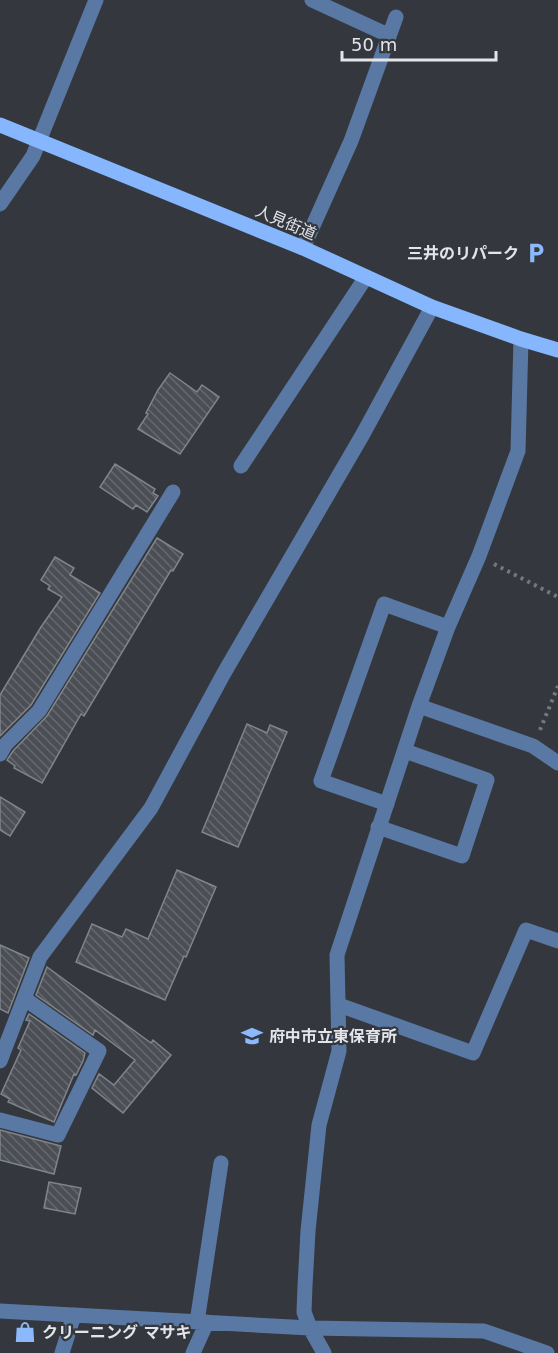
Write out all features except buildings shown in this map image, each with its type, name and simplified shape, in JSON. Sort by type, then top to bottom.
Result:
[{"type":"main road","name":"人見街道","points":[[0,125],[303,248],[432,307],[558,350]]},
{"type":"street","points":[[0,204],[33,156],[96,0]]},
{"type":"street","points":[[312,0],[388,35]]},
{"type":"street","points":[[303,248],[351,141],[396,17]]},
{"type":"street","points":[[241,466],[366,277]]},
{"type":"street","points":[[0,1062],[40,957],[152,808],[224,672],[363,434],[432,307]]},
{"type":"street","points":[[324,1353],[304,1312],[308,1230],[320,1125],[339,1051],[337,955],[419,706],[448,627],[480,556],[518,451],[521,339]]},
{"type":"street","points":[[0,754],[5,745],[39,711],[173,492]]},
{"type":"street","points":[[387,804],[321,780],[384,604],[448,627]]},
{"type":"street","points":[[419,706],[533,746],[558,763]]},
{"type":"street","points":[[378,827],[462,856],[488,780],[405,751]]},
{"type":"street","points":[[339,1005],[473,1053],[526,930],[558,941]]},
{"type":"street","points":[[0,1120],[58,1135],[99,1051],[25,999]]},
{"type":"street","points":[[193,1353],[202,1322],[221,1163]]},
{"type":"street","points":[[0,1311],[310,1328],[484,1331],[547,1353]]},
{"type":"street","points":[[62,1353],[74,1315]]},
{"type":"path","points":[[480,556],[558,597]]},
{"type":"path","points":[[533,746],[558,686]]},
{"type":"place","name":"三井のリパーク","points":[[536,253]]},
{"type":"place","name":"府中市立東保育所","points":[[252,1036]]},
{"type":"place","name":"クリーニング マサキ","points":[[25,1332]]}]
